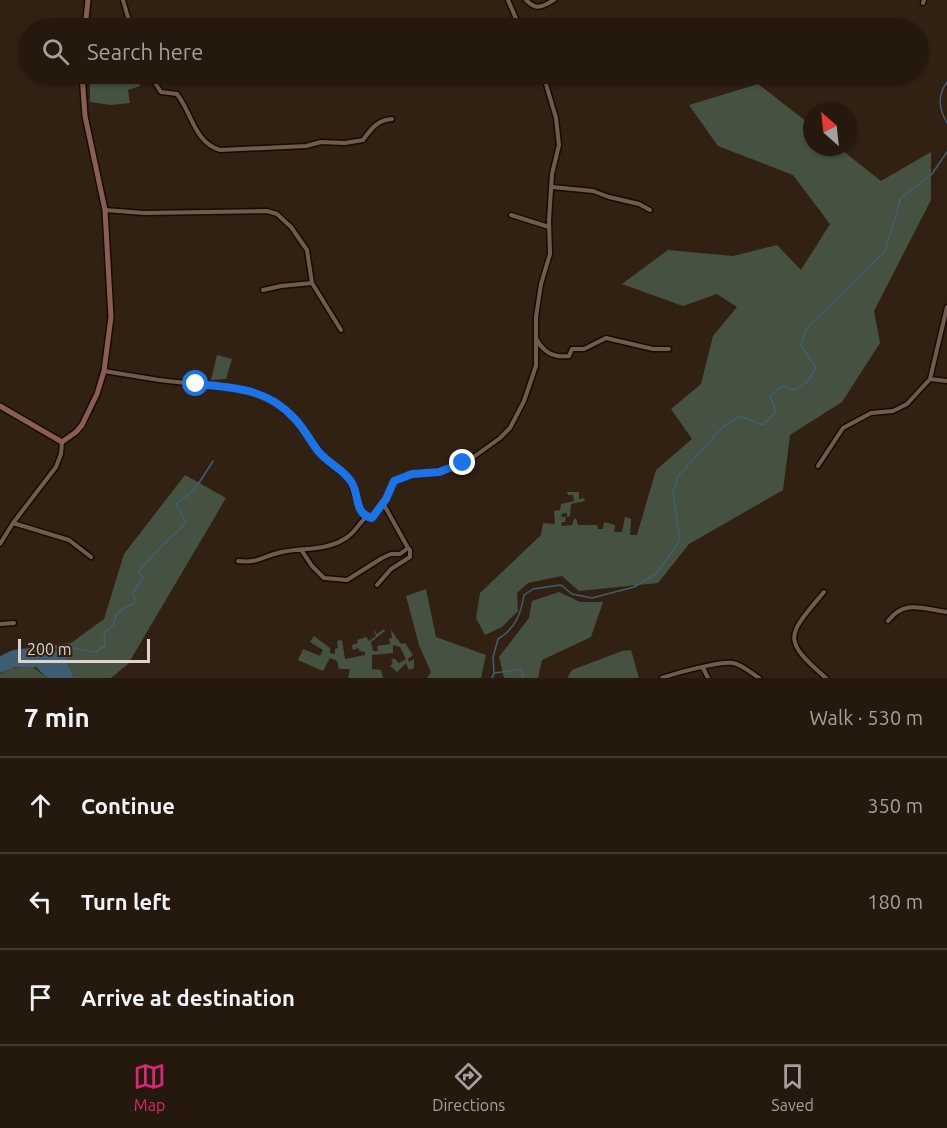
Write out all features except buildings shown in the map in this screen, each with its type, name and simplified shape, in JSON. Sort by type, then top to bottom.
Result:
[{"type":"main road","points":[[86,18],[88,0]]},
{"type":"main road","points":[[0,406],[62,442],[82,425],[97,393],[104,371],[111,317],[105,210],[85,117],[82,84]]},
{"type":"street","points":[[123,0],[128,18]]},
{"type":"street","points":[[508,0],[515,18]]},
{"type":"street","points":[[512,11],[513,0]]},
{"type":"street","points":[[526,0],[533,7],[538,8],[554,0]]},
{"type":"street","points":[[156,84],[161,92],[177,94],[186,107],[191,124],[209,145],[220,150],[306,146],[321,142],[345,143],[363,140],[377,123],[392,119]]},
{"type":"street","points":[[372,518],[383,503],[392,484],[399,478],[412,474],[439,472],[475,456],[506,433],[521,409],[530,380],[536,370],[535,338],[541,284],[550,254],[552,174],[559,145],[558,130],[546,84]]},
{"type":"street","points":[[552,187],[593,192],[639,204],[650,210]]},
{"type":"street","points":[[105,210],[144,213],[267,211],[277,214],[291,227],[307,250],[312,284],[341,330]]},
{"type":"street","points":[[512,215],[549,228]]},
{"type":"street","points":[[263,290],[312,284]]},
{"type":"street","points":[[818,466],[843,428],[871,414],[894,411],[907,404],[930,379],[947,307]]},
{"type":"street","points":[[535,338],[545,351],[562,357],[569,356],[572,349],[584,349],[606,338],[653,349],[669,349]]},
{"type":"street","points":[[104,371],[248,390],[264,395],[294,417],[326,460],[350,480],[361,512],[372,518]]},
{"type":"street","points":[[930,379],[947,381]]},
{"type":"street","points":[[0,544],[13,523],[56,467],[61,454],[62,442]]},
{"type":"street","points":[[377,585],[390,568],[410,557],[410,550],[383,503]]},
{"type":"street","points":[[238,561],[256,561],[279,553],[329,545],[351,534],[365,518],[372,518]]},
{"type":"street","points":[[13,523],[69,540],[91,557]]},
{"type":"street","points":[[302,550],[324,578],[347,580],[382,558],[391,554],[400,554],[408,548]]},
{"type":"street","points":[[824,592],[796,629],[793,640],[804,658],[826,678]]},
{"type":"street","points":[[888,621],[899,609],[908,607],[947,612]]},
{"type":"street","points":[[0,624],[14,623]]},
{"type":"street","points":[[662,678],[732,663],[745,668],[759,678]]},
{"type":"street","points":[[703,668],[708,678]]},
{"type":"green space","points":[[90,84],[140,84],[128,90],[130,103],[111,105],[90,102]]},
{"type":"green space","points":[[758,84],[803,119],[803,156],[849,156],[881,181],[931,152],[931,200],[874,311],[880,343],[842,402],[790,435],[783,490],[689,544],[658,583],[579,591],[562,576],[528,583],[517,593],[518,611],[502,627],[485,635],[476,618],[480,593],[541,535],[543,523],[555,524],[554,511],[560,510],[561,504],[574,501],[573,495],[568,495],[567,492],[579,492],[579,499],[584,498],[585,501],[571,504],[570,516],[567,517],[567,513],[561,514],[562,517],[566,517],[561,526],[572,525],[576,518],[578,525],[597,525],[598,529],[603,529],[604,522],[615,525],[614,532],[622,532],[625,517],[631,519],[630,535],[637,535],[656,470],[692,439],[671,409],[701,384],[713,336],[737,307],[717,294],[683,306],[622,284],[668,250],[733,256],[777,245],[801,270],[830,224],[793,175],[718,146],[689,105]]},
{"type":"green space","points":[[217,355],[232,359],[226,379],[211,380]]},
{"type":"green space","points":[[185,475],[226,498],[128,664],[111,678],[74,678],[65,657],[47,646],[71,643],[104,619],[124,554]]},
{"type":"green space","points":[[426,589],[436,637],[486,655],[481,678],[427,678],[431,672],[419,645],[406,596]]},
{"type":"green space","points":[[559,592],[580,602],[603,602],[591,637],[542,660],[538,678],[504,678],[499,657],[529,618],[532,601]]},
{"type":"green space","points":[[374,629],[377,634],[384,629],[385,631],[371,642],[373,651],[378,651],[377,646],[390,644],[391,630],[401,644],[405,643],[413,655],[408,659],[409,662],[414,659],[414,668],[409,670],[406,663],[397,672],[390,666],[394,658],[399,663],[406,659],[400,647],[393,645],[393,653],[372,655],[372,669],[381,670],[383,678],[348,678],[350,669],[339,669],[337,661],[330,658],[323,671],[298,660],[303,649],[320,656],[323,650],[310,642],[314,636],[330,648],[330,653],[335,654],[335,649],[338,648],[337,641],[342,640],[345,659],[365,655],[365,652],[359,651],[359,648],[353,650],[352,645],[358,643],[357,640],[366,637],[369,641],[376,636]]},
{"type":"green space","points":[[631,650],[639,678],[567,678],[572,670],[622,651]]},
{"type":"green space","points":[[32,666],[47,678],[0,678],[0,674],[11,668]]},
{"type":"water","points":[[47,646],[65,657],[74,678],[47,678],[36,667],[15,667],[0,673],[0,656],[13,650]]},
{"type":"waterway","points":[[947,82],[940,97],[942,113],[947,123]]},
{"type":"waterway","points":[[492,678],[493,657],[498,639],[513,626],[519,615],[524,595],[533,589],[561,585],[572,594],[592,598],[634,587],[657,573],[680,540],[673,493],[678,476],[724,426],[740,416],[763,425],[776,412],[770,396],[782,386],[795,390],[808,381],[816,368],[801,345],[806,329],[885,251],[901,198],[932,174],[947,152]]},
{"type":"waterway","points":[[59,655],[70,648],[95,652],[105,646],[104,633],[114,624],[120,611],[133,604],[135,598],[132,594],[143,578],[138,571],[186,523],[176,504],[195,489],[213,461]]},
{"type":"waterway","points":[[495,673],[521,669],[524,678]]},
{"type":"route","points":[[196,384],[257,392],[281,406],[294,417],[326,460],[350,480],[358,507],[367,517],[372,518],[386,499],[394,481],[399,478],[412,474],[439,472],[463,463]]}]
